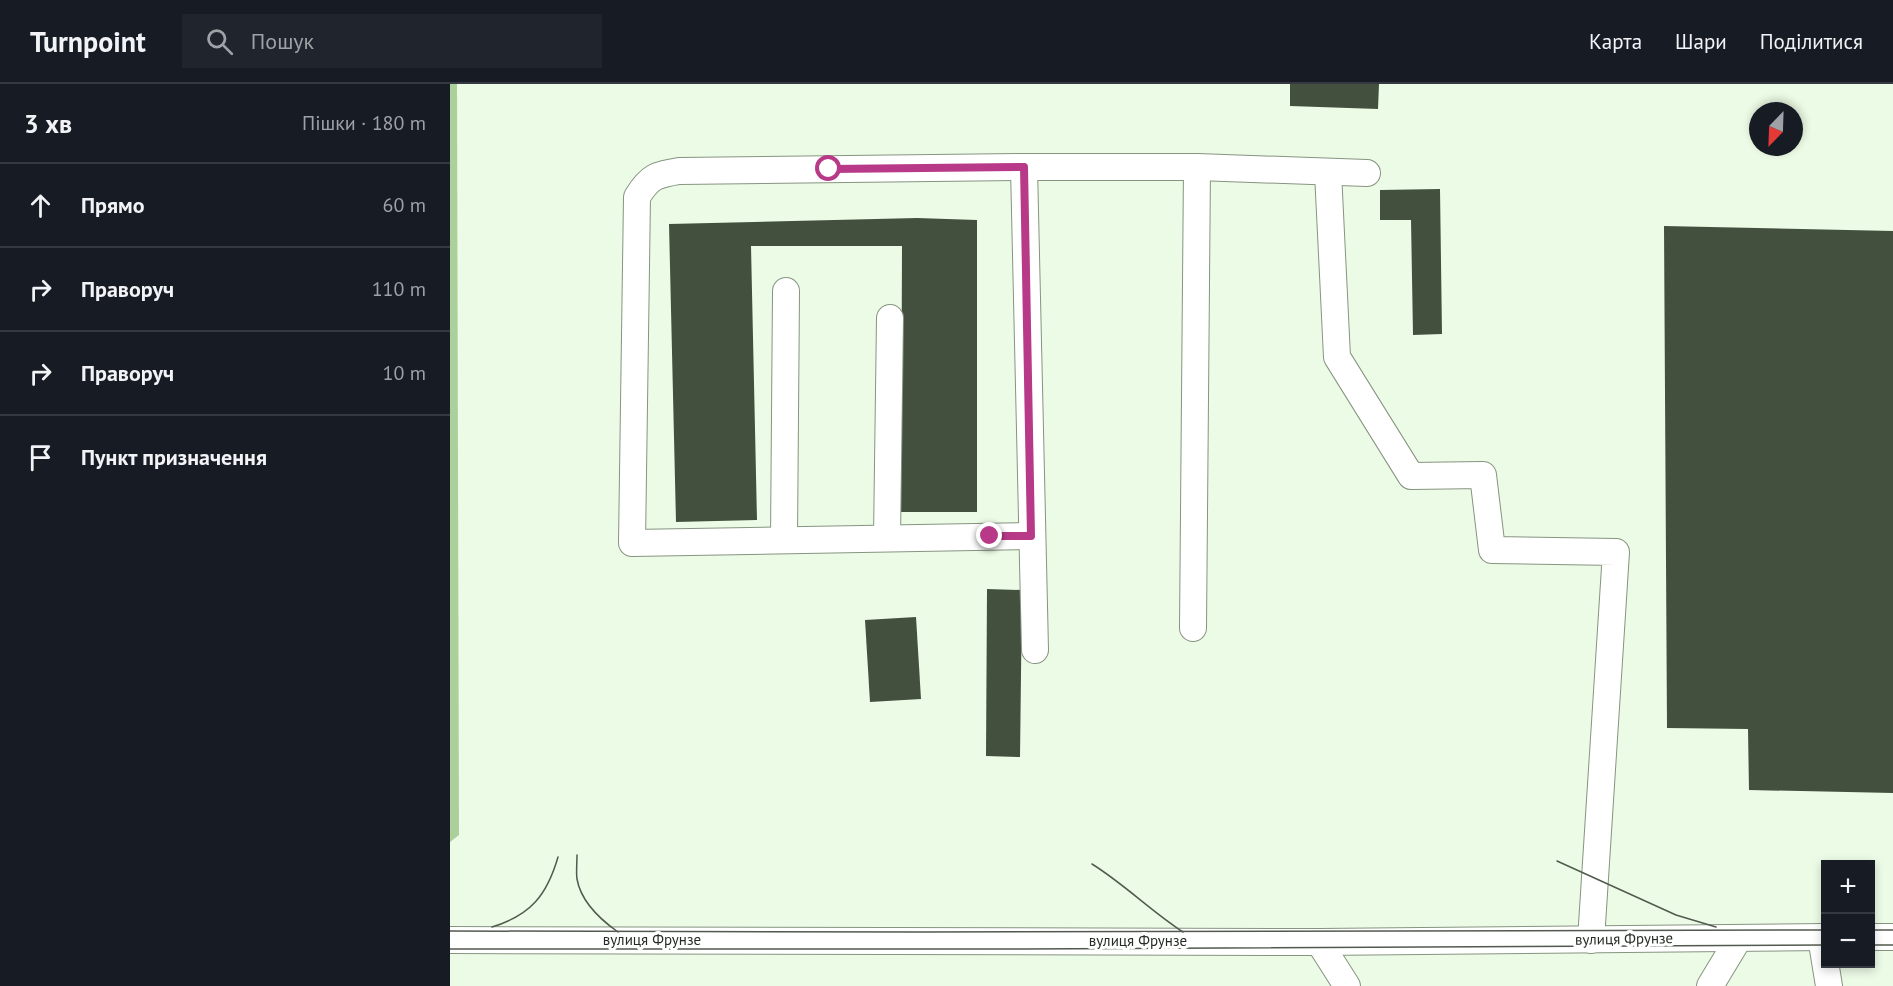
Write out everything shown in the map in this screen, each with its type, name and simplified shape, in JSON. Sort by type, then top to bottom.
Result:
[{"type":"street","points":[[1024,167],[1035,650]]},
{"type":"street","points":[[1193,628],[1197,167]]},
{"type":"street","points":[[1031,536],[632,543],[638,197],[646,182],[661,174],[679,171],[1197,167],[1367,173]]},
{"type":"street","points":[[1328,172],[1336,357],[1411,476],[1483,475],[1492,550],[1616,552],[1591,939]]},
{"type":"street","points":[[784,540],[786,291]]},
{"type":"street","points":[[887,538],[890,318]]},
{"type":"street","name":"вулиця Фрунзе","points":[[450,940],[1319,942],[1821,937]]},
{"type":"street","points":[[1875,937],[1893,937]]},
{"type":"street","points":[[1710,986],[1738,938]]},
{"type":"street","points":[[1319,942],[1347,986]]},
{"type":"street","points":[[1827,968],[1829,986]]},
{"type":"green space","points":[[450,84],[457,84],[459,835],[450,842]]},
{"type":"building","points":[[1290,84],[1379,84],[1378,109],[1290,106]]},
{"type":"building","points":[[1440,189],[1442,334],[1413,335],[1411,220],[1380,220],[1380,190]]},
{"type":"building","points":[[917,218],[977,220],[977,512],[901,512],[902,246],[751,246],[757,520],[676,522],[669,224]]},
{"type":"building","points":[[1664,226],[1893,231],[1893,793],[1749,790],[1748,729],[1667,728]]},
{"type":"building","points":[[987,589],[1022,590],[1020,757],[986,756]]},
{"type":"building","points":[[916,617],[921,699],[870,702],[865,620]]},
{"type":"tram line","points":[[577,855],[577,879],[587,903],[618,932]]},
{"type":"tram line","points":[[492,927],[517,916],[536,902],[549,882],[558,857]]},
{"type":"tram line","points":[[1557,861],[1676,915],[1716,927]]},
{"type":"tram line","points":[[1092,864],[1183,932]]},
{"type":"tram line","points":[[450,931],[1821,930]]},
{"type":"tram line","points":[[1875,930],[1893,930]]},
{"type":"tram line","points":[[450,949],[1821,945]]},
{"type":"tram line","points":[[1875,945],[1893,945]]},
{"type":"route","points":[[829,169],[1024,167],[1031,536],[990,536]]}]
